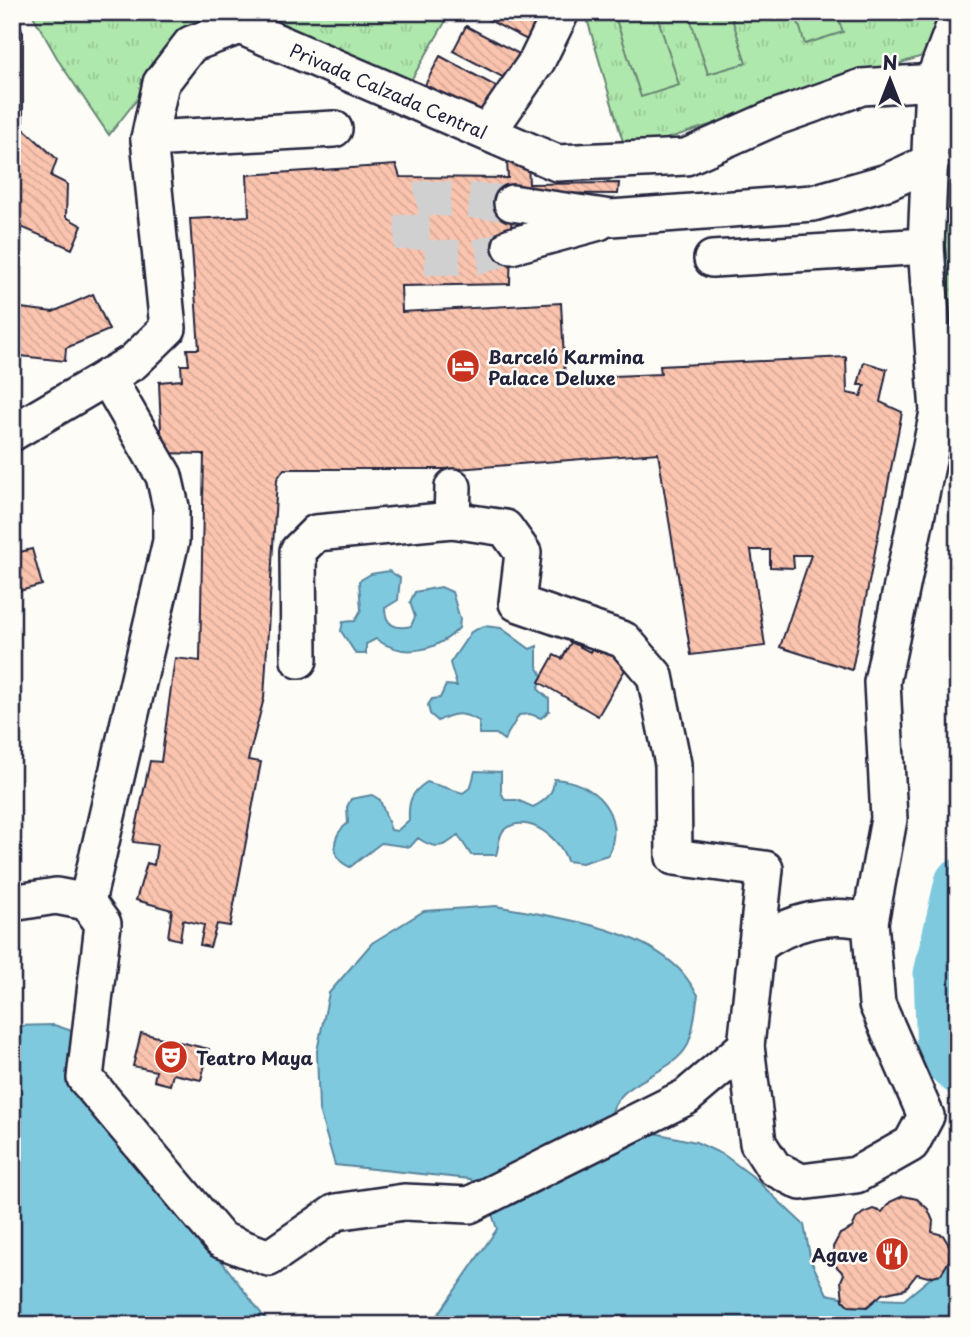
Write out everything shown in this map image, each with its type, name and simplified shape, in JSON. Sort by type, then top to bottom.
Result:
[{"type":"street","points":[[488,132],[537,61],[561,12]]},
{"type":"street","points":[[299,660],[298,551],[316,533],[452,503],[505,528],[523,553],[517,603],[624,640],[655,676],[673,764],[674,857],[765,869],[747,1046],[758,1143],[774,1168],[801,1182],[856,1175],[911,1144],[926,1116],[877,1004],[870,922],[889,819],[882,682],[938,412],[926,246],[933,82],[958,16]]},
{"type":"street","name":"Privada Calzada Central","points":[[12,433],[133,362],[168,328],[149,139],[161,83],[191,44],[240,26],[557,163],[686,157],[774,118],[862,87],[933,82]]},
{"type":"street","points":[[149,139],[334,129]]},
{"type":"street","points":[[511,246],[611,218],[813,203],[887,183],[931,162]]},
{"type":"street","points":[[512,203],[611,218]]},
{"type":"street","points":[[813,203],[816,253]]},
{"type":"street","points":[[712,258],[926,246]]},
{"type":"street","points":[[87,902],[171,541],[171,508],[164,476],[107,377]]},
{"type":"street","points":[[12,903],[56,896],[87,902],[103,925],[85,1078],[221,1240],[269,1258],[336,1212],[404,1202],[469,1205],[686,1097],[747,1046]]},
{"type":"street","points":[[756,947],[788,927],[829,917],[851,917],[870,922]]},
{"type":"green space","points":[[31,12],[451,12],[410,82],[264,15],[201,18],[109,135],[60,63]]},
{"type":"green space","points":[[585,12],[949,12],[935,52],[626,152]]},
{"type":"green space","points":[[626,12],[656,12],[679,85],[641,97],[615,16]]},
{"type":"green space","points":[[688,12],[730,12],[746,63],[708,74]]},
{"type":"green space","points":[[795,12],[836,12],[843,32],[805,44]]},
{"type":"green space","points":[[958,58],[958,386],[939,232],[949,83]]},
{"type":"water","points":[[389,571],[400,578],[398,600],[385,608],[387,619],[392,625],[411,626],[415,617],[410,602],[415,592],[441,587],[452,592],[460,619],[459,628],[441,642],[420,650],[398,649],[376,639],[366,644],[366,654],[356,654],[341,631],[343,622],[355,621],[361,610],[359,581],[371,574]]},
{"type":"water","points":[[484,626],[501,628],[530,649],[537,646],[537,666],[543,677],[538,689],[549,699],[549,711],[541,718],[530,714],[519,715],[504,740],[496,734],[479,734],[479,721],[468,716],[458,714],[438,721],[430,714],[428,705],[432,699],[440,698],[446,685],[457,686],[450,663],[471,632]]},
{"type":"water","points":[[475,771],[501,772],[501,792],[505,800],[517,800],[533,807],[548,796],[554,779],[569,781],[594,793],[610,813],[613,826],[613,840],[608,855],[582,863],[567,861],[551,837],[542,830],[524,824],[514,825],[503,831],[496,855],[471,855],[458,835],[439,846],[418,838],[410,847],[381,843],[350,867],[338,858],[336,840],[348,823],[347,807],[351,799],[372,795],[380,800],[391,830],[397,831],[409,820],[412,798],[427,782],[463,793],[471,787]]},
{"type":"water","points":[[496,906],[568,919],[617,933],[661,954],[682,972],[698,995],[689,1042],[678,1058],[620,1097],[611,1119],[626,1133],[659,1134],[696,1142],[724,1155],[752,1176],[804,1225],[811,1261],[827,1294],[846,1298],[904,1300],[957,1256],[958,1167],[958,1325],[431,1325],[497,1229],[488,1202],[470,1179],[335,1165],[319,1110],[317,1051],[329,993],[372,943],[424,911]]},
{"type":"water","points":[[54,1025],[75,1032],[167,1189],[270,1325],[12,1325],[12,1026]]},
{"type":"building","points":[[12,12],[23,32],[23,128],[57,159],[51,176],[67,184],[66,217],[82,226],[72,249],[21,227],[12,216]]},
{"type":"building","points":[[485,12],[545,12],[537,45],[483,17]]},
{"type":"building","points":[[466,26],[527,58],[514,83],[453,51]]},
{"type":"building","points":[[440,56],[497,87],[482,115],[425,85]]},
{"type":"building","points":[[507,162],[528,162],[529,184],[619,183],[618,194],[512,193],[510,284],[401,286],[402,312],[561,303],[565,378],[661,374],[660,366],[846,357],[847,393],[861,396],[865,385],[858,385],[864,362],[887,369],[880,402],[902,412],[852,670],[780,647],[811,555],[793,555],[794,568],[770,567],[770,550],[751,550],[765,646],[691,655],[658,453],[457,469],[284,469],[277,479],[264,698],[248,760],[261,762],[230,926],[217,924],[210,947],[200,945],[204,925],[183,920],[180,940],[168,937],[172,910],[136,900],[147,863],[154,865],[157,845],[133,842],[150,761],[161,762],[175,658],[200,661],[204,454],[162,453],[159,382],[182,380],[181,365],[189,365],[187,349],[199,349],[190,219],[249,216],[247,175],[396,165],[400,177],[508,178]]},
{"type":"building","points":[[93,294],[109,330],[66,348],[65,361],[12,355],[12,307],[53,312]]},
{"type":"building","points":[[32,549],[42,585],[12,593],[12,554]]},
{"type":"building","points":[[596,641],[630,661],[598,716],[539,682],[554,655],[562,659],[571,642],[590,652]]},
{"type":"building","name":"Teatro Maya","points":[[141,1033],[209,1049],[201,1080],[173,1074],[170,1085],[154,1081],[156,1071],[133,1066]]},
{"type":"building","name":"Agave","points":[[903,1196],[917,1199],[928,1209],[933,1221],[932,1232],[943,1235],[950,1247],[949,1261],[941,1274],[928,1277],[917,1274],[905,1289],[882,1294],[867,1307],[849,1306],[843,1300],[841,1281],[844,1274],[835,1265],[833,1247],[840,1234],[852,1228],[863,1213],[873,1209],[882,1212],[890,1202]]},
{"type":"waterway","points":[[958,882],[937,974],[940,1054],[958,1071]]},
{"type":"tunnel","points":[[511,246],[478,257],[416,258],[412,250],[412,201],[428,198],[512,203]]},
{"type":"place","name":"Barceló Karmina Palace Deluxe","points":[[463,366]]},
{"type":"place","name":"Teatro Maya","points":[[171,1057]]},
{"type":"place","name":"Agave","points":[[892,1254]]}]
